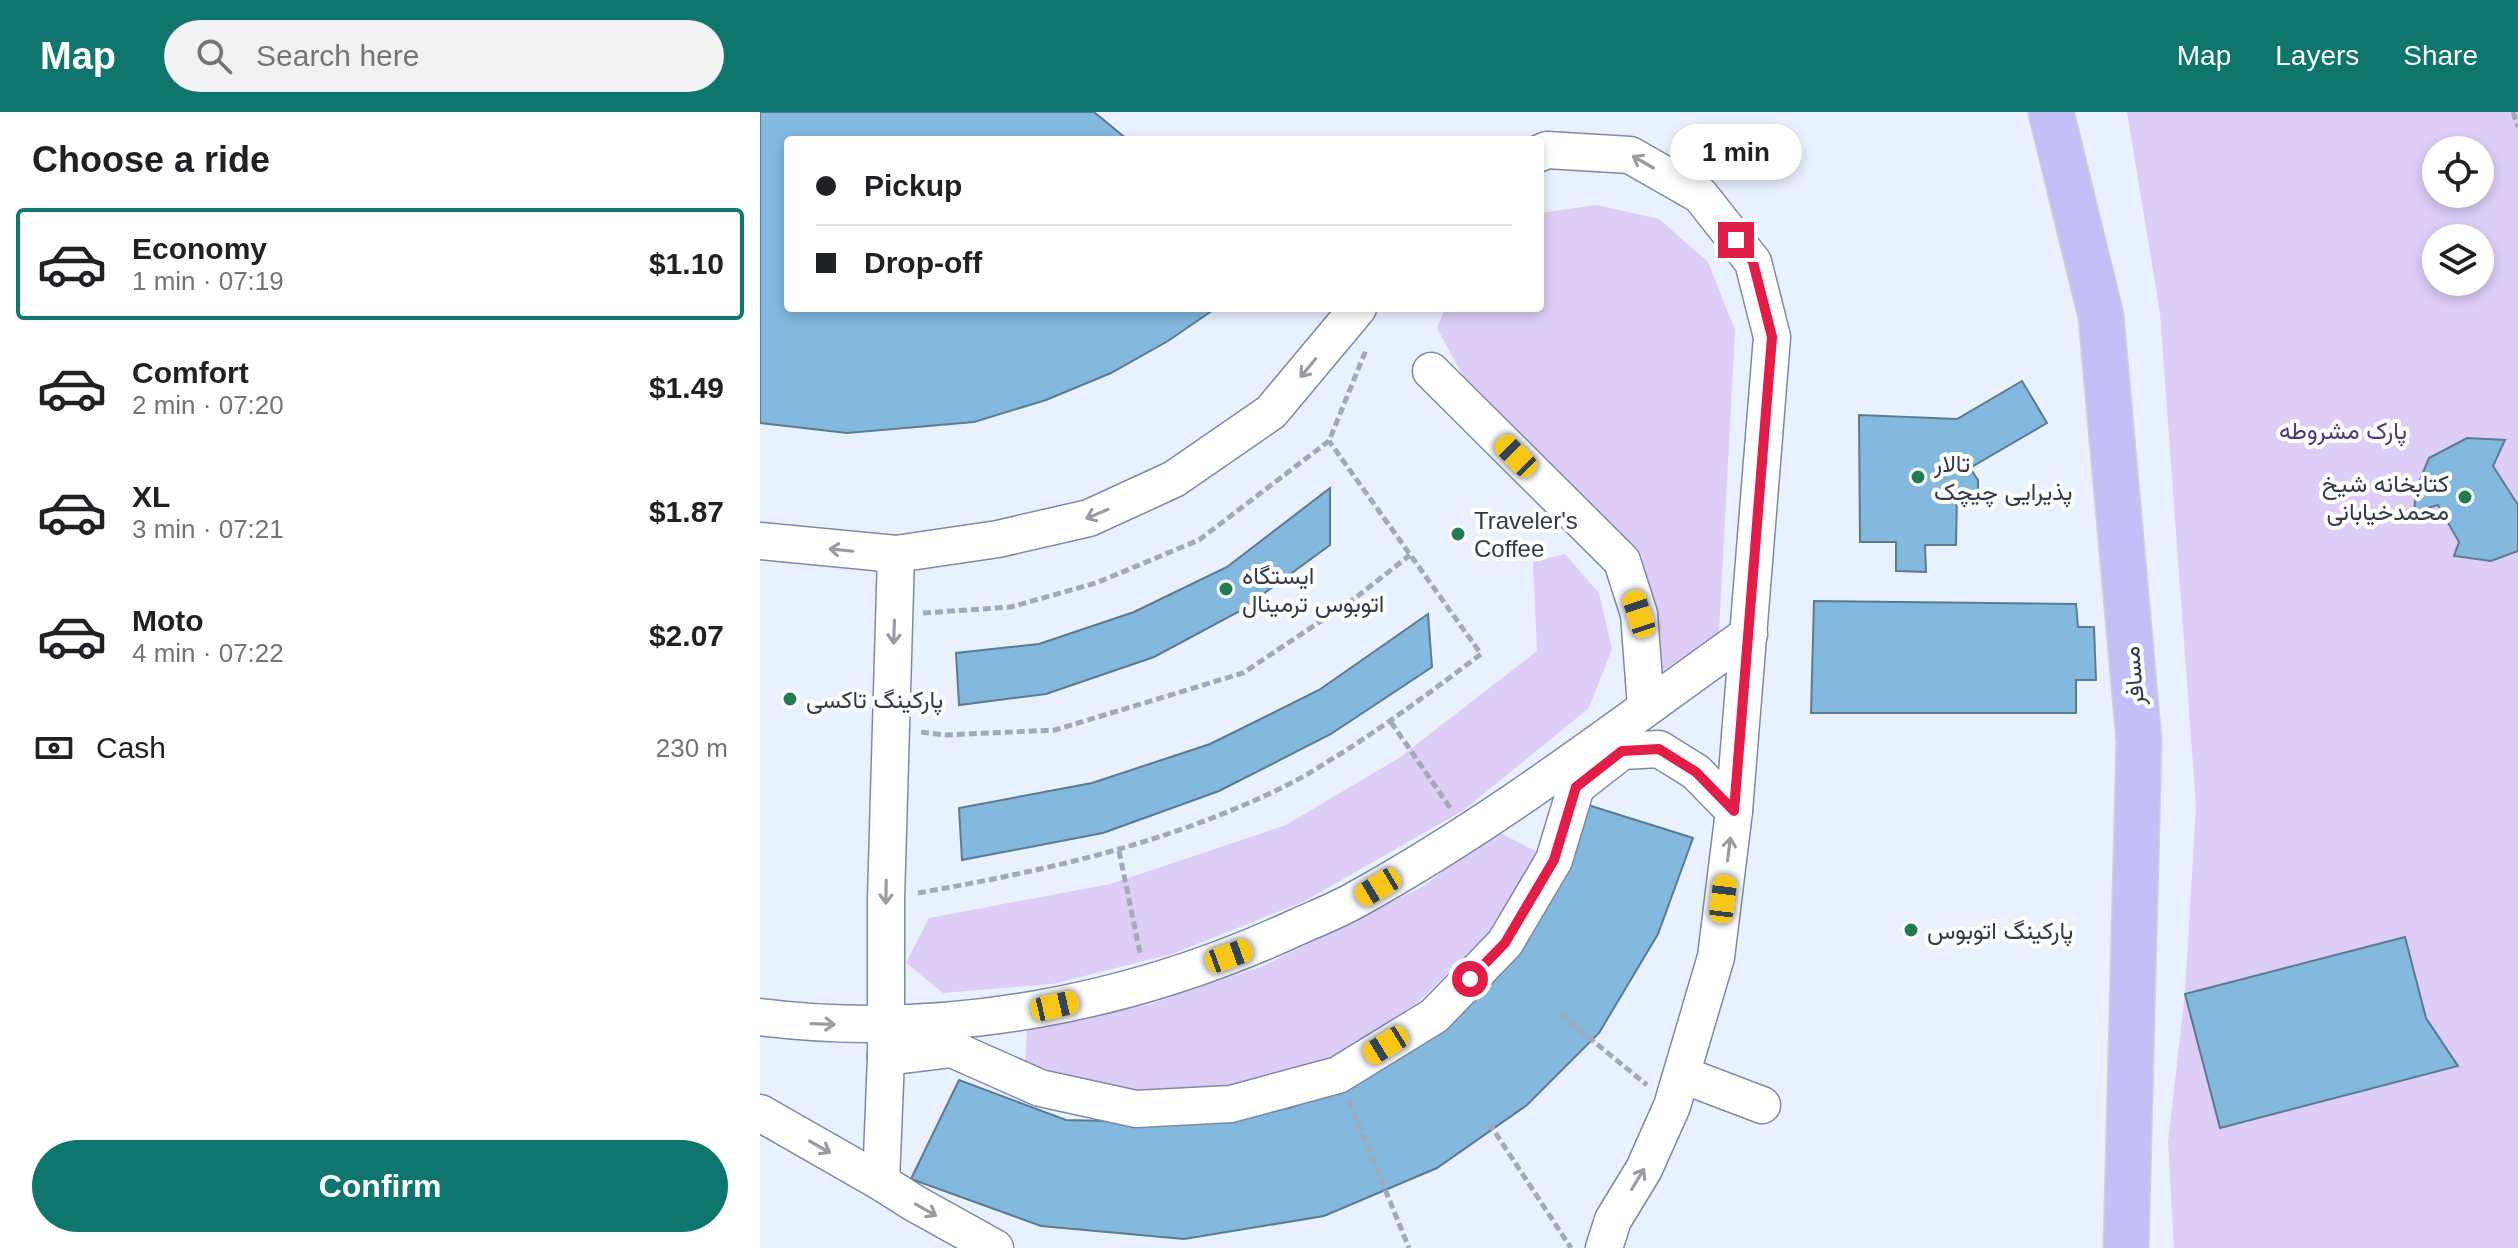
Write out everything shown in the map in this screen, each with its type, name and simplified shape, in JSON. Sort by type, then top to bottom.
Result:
[{"type":"main road","name":"مسافر","points":[[2051,112],[2101,316],[2139,741],[2126,1248]]},
{"type":"lane","points":[[1544,151],[1630,155],[1700,195],[1753,262],[1772,337],[1734,811],[1716,957],[1678,1091],[1644,1169],[1608,1234],[1584,1248]]},
{"type":"lane","points":[[760,541],[896,554],[998,539],[1089,518],[1174,479],[1271,412],[1355,312]]},
{"type":"lane","points":[[1431,371],[1622,561],[1639,614],[1646,707]]},
{"type":"lane","points":[[881,1182],[896,554]]},
{"type":"lane","points":[[886,1041],[1147,985],[1256,946],[1355,900],[1468,833],[1749,634]]},
{"type":"lane","points":[[760,1017],[815,1024],[886,1041],[952,1049],[1040,1088],[1136,1109],[1231,1104],[1338,1075],[1434,1016],[1505,943],[1554,860],[1576,787],[1622,751],[1659,749],[1696,772],[1734,811]]},
{"type":"lane","points":[[1678,1091],[1762,1105]]},
{"type":"lane","points":[[760,1113],[995,1248]]},
{"type":"path","points":[[2513,112],[2518,127]]},
{"type":"path","points":[[886,899],[1005,878],[1119,851],[1215,818],[1298,780],[1391,722],[1481,654],[1329,441]]},
{"type":"path","points":[[891,728],[945,735],[1055,730],[1243,673],[1354,599],[1410,555]]},
{"type":"path","points":[[1391,722],[1468,833]]},
{"type":"path","points":[[1119,851],[1147,985]]},
{"type":"path","points":[[1560,1014],[1678,1091]]},
{"type":"path","points":[[1338,1075],[1409,1248]]},
{"type":"path","points":[[1489,1123],[1571,1248]]},
{"type":"green space","name":"پارک مشروطه","points":[[2127,112],[2518,112],[2518,1248],[2174,1248],[2168,1142],[2185,994],[2196,806],[2160,313]]},
{"type":"green space","points":[[1597,205],[1659,219],[1708,262],[1735,330],[1719,632],[1661,672],[1642,556],[1469,387],[1437,328],[1443,312],[1544,312],[1544,212]]},
{"type":"green space","points":[[1565,554],[1599,593],[1612,649],[1589,708],[1464,810],[1305,901],[1172,954],[1053,984],[943,993],[906,963],[929,918],[1110,884],[1286,825],[1399,758],[1537,651],[1533,562]]},
{"type":"green space","points":[[1495,830],[1541,854],[1489,933],[1418,1002],[1337,1055],[1250,1082],[1142,1094],[1025,1064],[1027,1027],[1147,1005],[1263,966],[1424,886]]},
{"type":"building","points":[[760,112],[1094,112],[1123,136],[784,136],[784,312],[1210,312],[1168,341],[1111,373],[1046,400],[974,422],[847,433],[760,423]]},
{"type":"building","name":"تالار پذیرایی چیچک","points":[[2022,381],[2047,423],[1970,468],[1978,480],[1978,492],[1974,499],[1965,502],[1957,496],[1956,545],[1925,545],[1926,572],[1896,571],[1896,542],[1860,542],[1859,415],[1957,419]]},
{"type":"building","name":"کتابخانه شیخ محمدخیابانی","points":[[2467,438],[2505,440],[2493,466],[2518,505],[2518,551],[2491,561],[2454,556],[2459,542],[2438,505],[2414,512],[2416,489],[2429,458]]},
{"type":"building","name":"ایستگاه اتوبوس ترمینال","points":[[1330,488],[1330,545],[1240,611],[1154,657],[1046,694],[959,705],[956,653],[1039,644],[1134,612],[1227,567]]},
{"type":"building","points":[[1814,601],[2076,604],[2078,627],[2094,627],[2096,680],[2076,680],[2076,713],[1811,713]]},
{"type":"building","points":[[1428,614],[1432,667],[1331,734],[1219,791],[1103,833],[962,860],[959,808],[1092,783],[1210,744],[1319,690]]},
{"type":"building","points":[[1588,805],[1693,838],[1658,934],[1599,1033],[1527,1105],[1437,1168],[1324,1216],[1184,1239],[1041,1226],[911,1179],[959,1080],[1066,1120],[1185,1123],[1290,1108],[1369,1074],[1557,885]]},
{"type":"building","points":[[2405,937],[2426,1018],[2458,1066],[2220,1128],[2185,994]]},
{"type":"place","name":"تالار پذیرایی چیچک","points":[[1918,477]]},
{"type":"place","name":"کتابخانه شیخ محمدخیابانی","points":[[2465,497]]},
{"type":"place","name":"Traveler's Coffee","points":[[1458,534]]},
{"type":"place","name":"ایستگاه اتوبوس ترمینال","points":[[1226,589]]},
{"type":"place","name":"پارکینگ تاکسی","points":[[790,699]]},
{"type":"place","name":"پارکینگ اتوبوس","points":[[1911,930]]},
{"type":"route","points":[[1470,979],[1505,943],[1554,860],[1576,787],[1622,751],[1659,749],[1696,772],[1734,811],[1772,337],[1753,262],[1736,240]]}]
